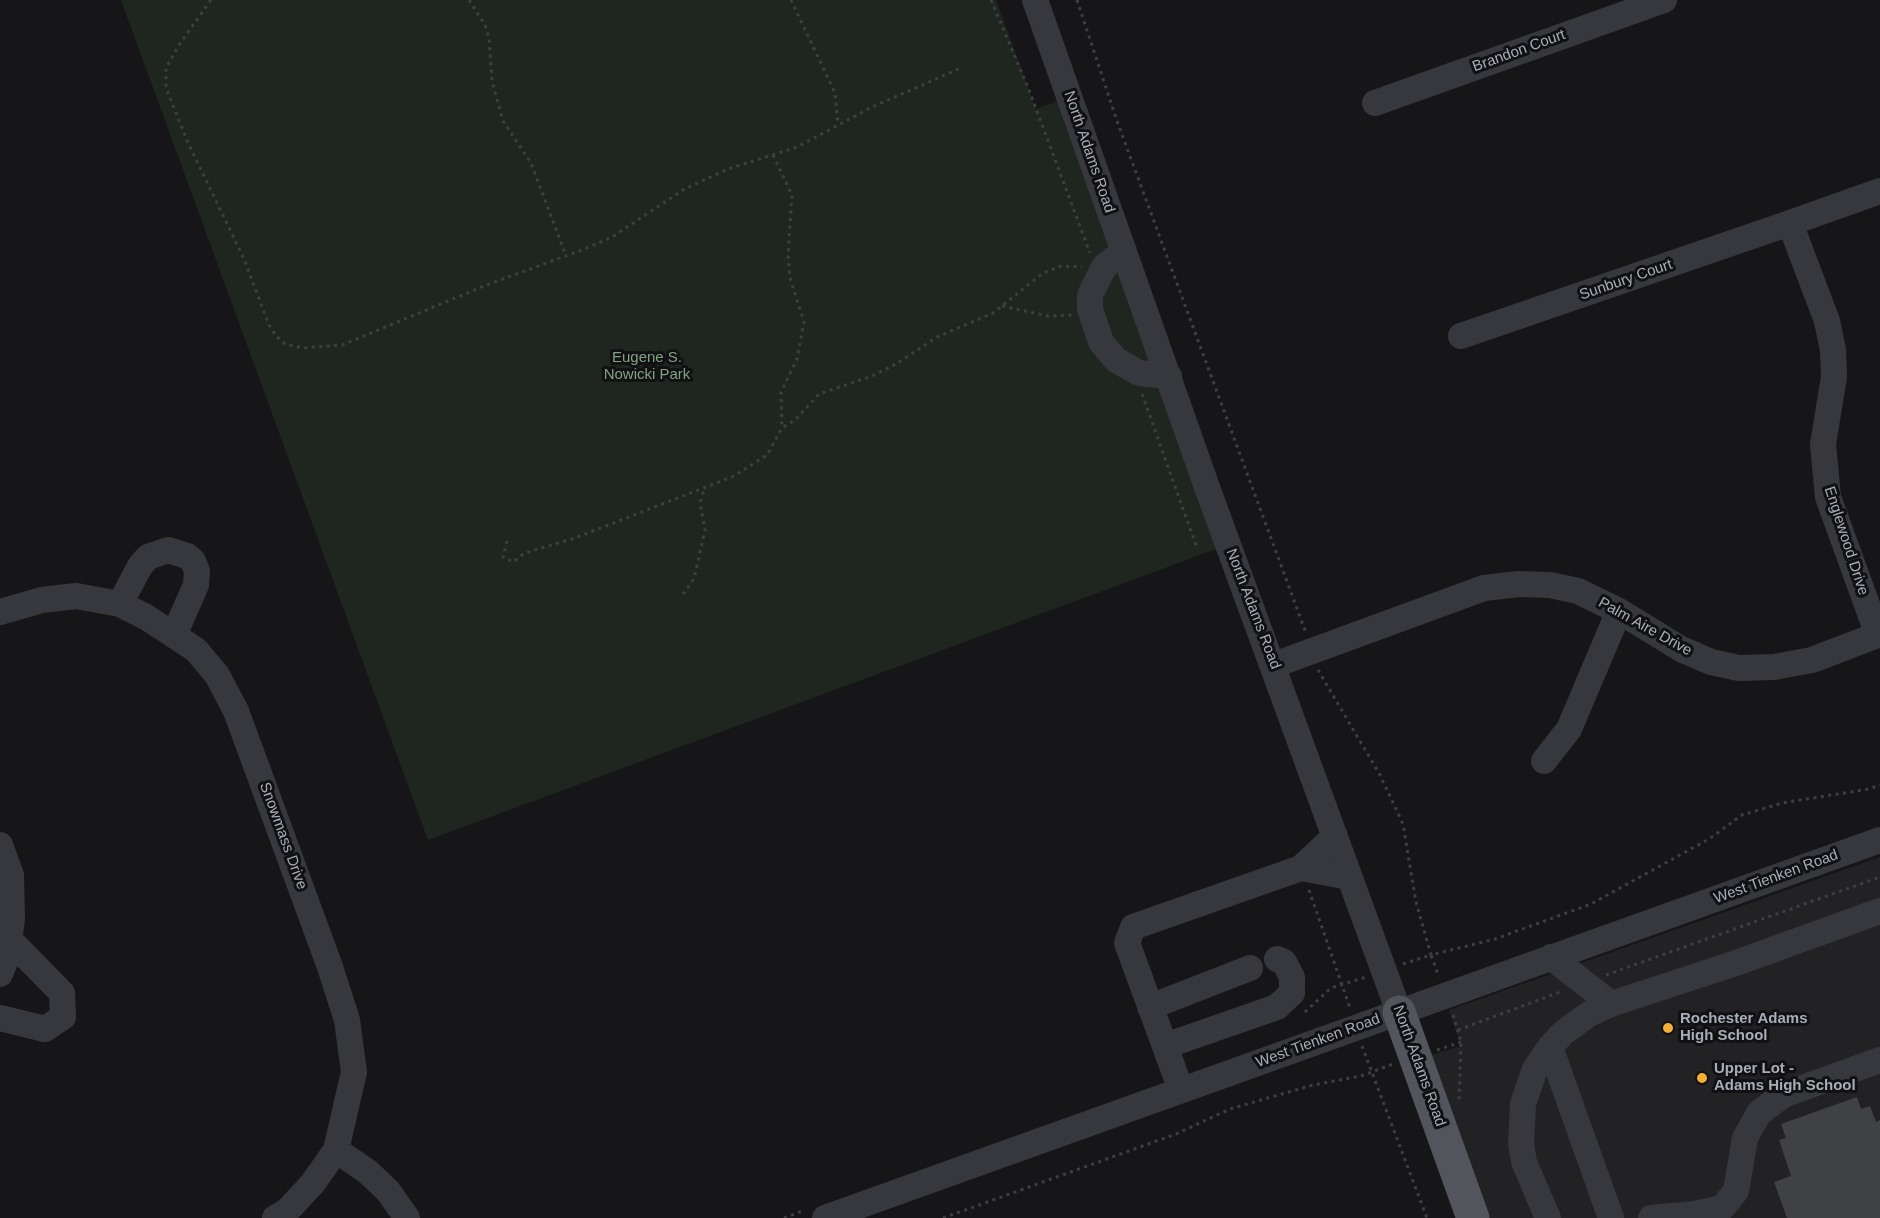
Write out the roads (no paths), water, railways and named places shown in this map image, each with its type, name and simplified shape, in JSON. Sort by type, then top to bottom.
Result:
[{"type":"main road","name":"North Adams Road","points":[[1400,1012],[1473,1218]]},
{"type":"street","name":"North Adams Road","points":[[1035,0],[1349,877],[1400,1012]]},
{"type":"street","name":"Brandon Court","points":[[1375,103],[1664,0]]},
{"type":"street","points":[[1790,223],[1880,191]]},
{"type":"street","name":"Sunbury Court","points":[[1461,336],[1790,223]]},
{"type":"street","name":"Englewood Drive","points":[[1790,223],[1827,321],[1833,350],[1834,377],[1823,444],[1828,497],[1879,635]]},
{"type":"street","points":[[1124,251],[1104,267],[1090,295],[1090,309],[1101,342],[1116,360],[1139,373],[1169,376]]},
{"type":"street","points":[[120,604],[140,566],[148,557],[168,550],[187,556],[193,561],[198,571],[196,585],[174,635]]},
{"type":"street","name":"Palm Aire Drive","points":[[1274,665],[1484,588],[1518,584],[1550,585],[1578,591],[1619,610],[1681,649],[1711,662],[1739,668],[1774,667],[1812,660],[1879,635]]},
{"type":"street","name":"Snowmass Drive","points":[[0,612],[42,600],[76,596],[120,604],[146,616],[196,650],[217,675],[236,711],[330,967],[347,1020],[354,1072],[336,1150],[313,1183],[287,1211],[275,1218]]},
{"type":"street","points":[[1544,761],[1569,729],[1619,610]]},
{"type":"street","points":[[1181,1090],[1127,943],[1133,927],[1300,868],[1335,836]]},
{"type":"street","name":"West Tienken Road","points":[[825,1218],[1880,840]]},
{"type":"street","points":[[0,845],[11,874],[12,919],[0,974]]},
{"type":"street","points":[[1300,868],[1349,877]]},
{"type":"street","points":[[1548,1218],[1524,1162],[1521,1126],[1526,1088],[1550,1047],[1576,1022],[1611,1004],[1877,920]]},
{"type":"street","points":[[0,1018],[45,1029],[63,1017],[62,993],[9,939]]},
{"type":"street","points":[[1551,957],[1611,1004]]},
{"type":"street","points":[[1165,1046],[1276,1006],[1292,993],[1292,977],[1284,962],[1277,959]]},
{"type":"street","points":[[1150,1007],[1250,968]]},
{"type":"street","points":[[1550,1047],[1611,1218]]},
{"type":"street","points":[[1651,1218],[1695,1214],[1722,1208],[1736,1191],[1745,1138],[1759,1113],[1783,1095],[1880,1060]]},
{"type":"street","points":[[336,1150],[388,1191],[407,1218]]},
{"type":"place","name":"Rochester Adams High School","points":[[1668,1028]]},
{"type":"place","name":"Upper Lot - Adams High School","points":[[1702,1078]]},
{"type":"park label","name":"Eugene S. Nowicki Park","points":[[647,366]]}]
